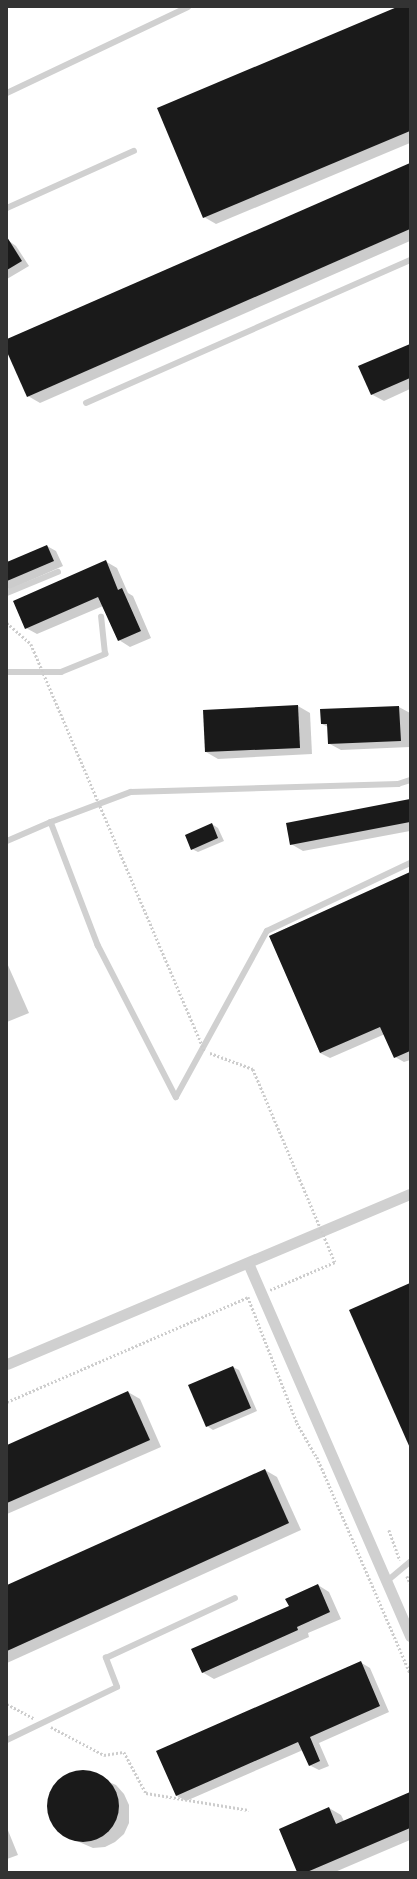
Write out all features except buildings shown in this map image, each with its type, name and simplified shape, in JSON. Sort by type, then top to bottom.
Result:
[{"type":"street","points":[[7,1364],[410,1194]]},
{"type":"street","points":[[248,1263],[385,1582],[410,1636]]},
{"type":"lane","points":[[7,94],[188,7]]},
{"type":"lane","points":[[7,208],[134,151]]},
{"type":"lane","points":[[86,403],[410,260]]},
{"type":"lane","points":[[7,593],[58,572]]},
{"type":"lane","points":[[7,672],[61,672],[105,654],[101,617]]},
{"type":"lane","points":[[7,841],[51,822],[131,792],[398,784],[410,780]]},
{"type":"lane","points":[[51,822],[98,945],[176,1097],[266,931],[410,863]]},
{"type":"lane","points":[[385,1582],[403,1566],[410,1562]]},
{"type":"lane","points":[[7,1740],[117,1687],[106,1658],[235,1598]]},
{"type":"path","points":[[7,623],[31,644],[205,1051],[253,1069],[335,1262],[261,1294],[248,1297],[7,1402]]},
{"type":"path","points":[[248,1297],[297,1423],[317,1457],[410,1673]]},
{"type":"path","points":[[389,1530],[410,1583]]},
{"type":"path","points":[[7,1704],[104,1755],[124,1752],[146,1793],[249,1810]]}]
